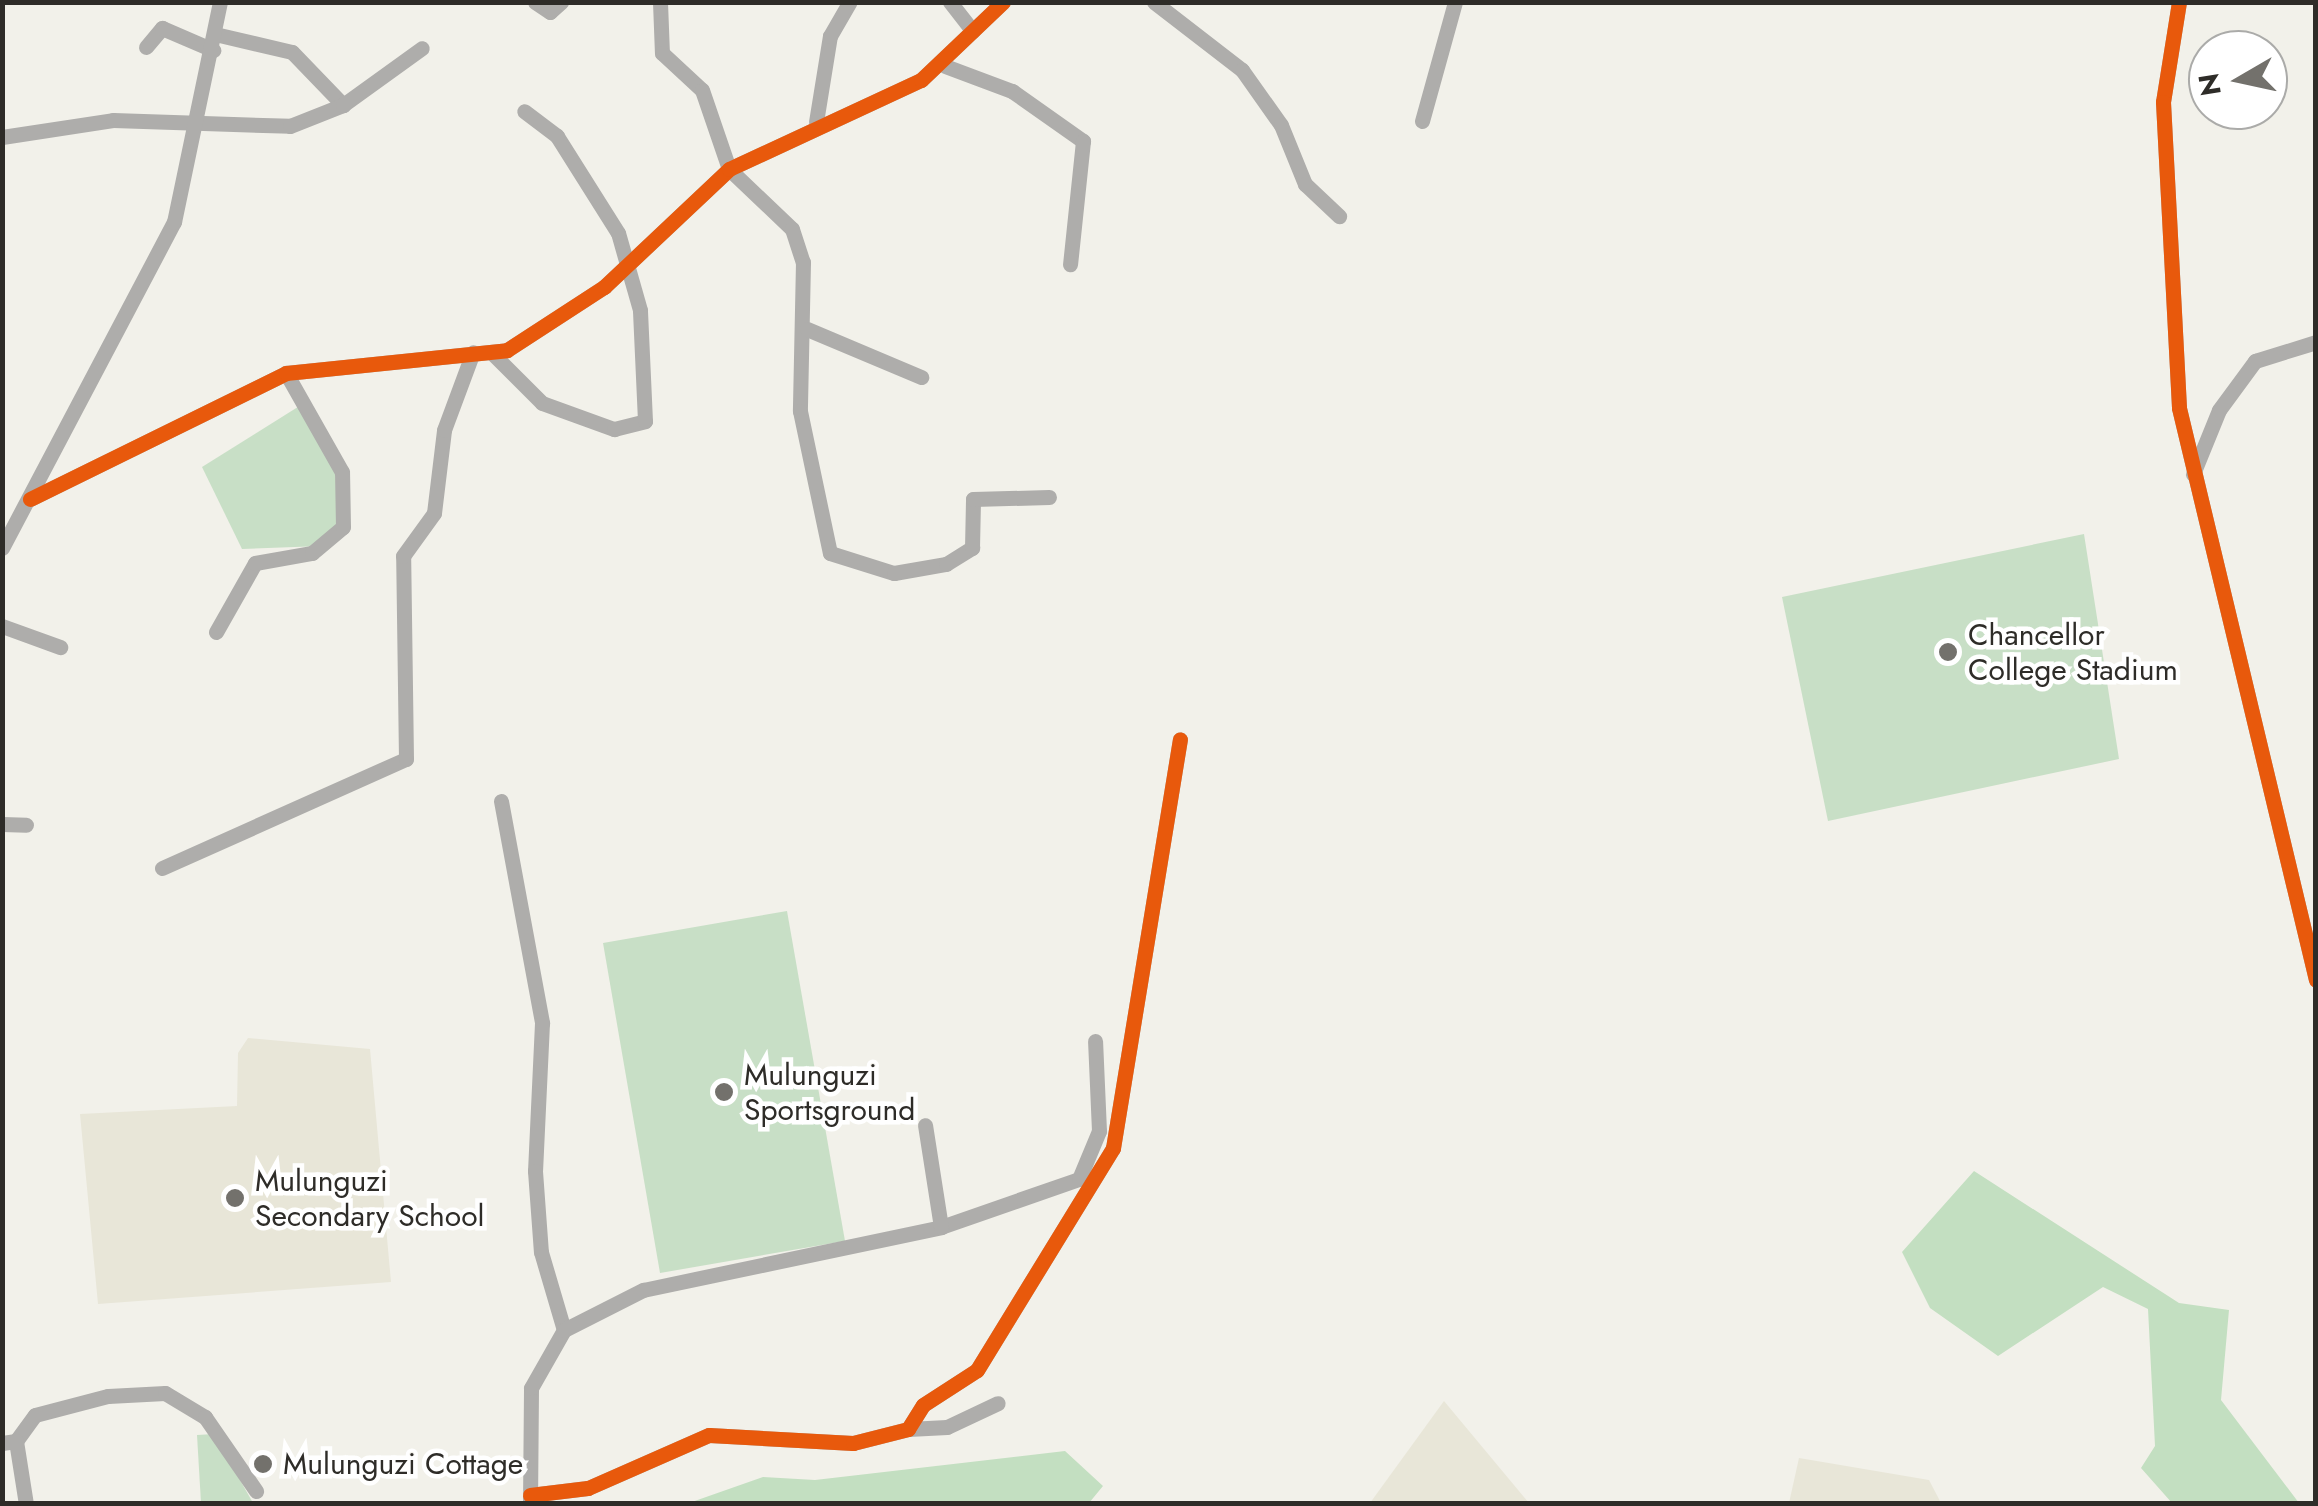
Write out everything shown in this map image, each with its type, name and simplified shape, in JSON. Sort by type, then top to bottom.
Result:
[{"type":"street","points":[[2,548],[174,222],[201,118],[220,2]]},
{"type":"street","points":[[535,2],[550,12],[561,2]]},
{"type":"street","points":[[660,2],[662,54],[702,90],[729,169],[792,229],[807,329],[804,442],[824,539],[844,564],[894,573],[946,564],[972,548],[973,499],[998,492],[1049,497]]},
{"type":"street","points":[[816,122],[830,36],[850,2]]},
{"type":"street","points":[[950,2],[973,31]]},
{"type":"street","points":[[30,499],[286,372],[473,352],[494,354],[628,266],[729,169],[816,122],[945,66],[1003,2]]},
{"type":"street","points":[[1154,2],[1242,70],[1281,125],[1305,184],[1339,216]]},
{"type":"street","points":[[1422,122],[1455,2]]},
{"type":"street","points":[[2179,2],[2163,102],[2164,179],[2192,478],[2316,980]]},
{"type":"street","points":[[146,47],[162,28],[214,42],[292,52],[344,105]]},
{"type":"street","points":[[2,137],[201,118],[290,126],[344,105],[422,48]]},
{"type":"street","points":[[945,66],[1012,91],[1082,142],[1070,264]]},
{"type":"street","points":[[494,354],[542,403],[614,430],[634,428],[646,407],[628,266],[589,181],[550,127],[524,111]]},
{"type":"street","points":[[807,329],[921,377]]},
{"type":"street","points":[[2192,478],[2220,410],[2254,361],[2316,342]]},
{"type":"street","points":[[162,868],[406,758],[403,556],[434,513],[444,430],[473,352]]},
{"type":"street","points":[[216,632],[255,563],[312,553],[343,527],[342,472],[286,372]]},
{"type":"street","points":[[2,626],[60,646]]},
{"type":"street","points":[[908,1429],[922,1406],[977,1370],[1113,1148],[1180,738]]},
{"type":"street","points":[[501,801],[542,1023],[535,1171],[542,1252],[564,1330]]},
{"type":"street","points":[[2,824],[26,825]]},
{"type":"street","points":[[998,1403],[948,1427],[908,1429],[852,1443],[709,1435],[588,1488],[530,1500],[532,1388],[564,1330],[642,1290],[941,1227],[1079,1179],[1100,1131],[1095,1042]]},
{"type":"street","points":[[925,1125],[941,1227]]},
{"type":"street","points":[[26,1504],[9,1442],[35,1415],[108,1396],[165,1393],[205,1416],[256,1491]]},
{"type":"shaded area","name":"Mulunguzi Secondary School","points":[[248,1038],[370,1049],[391,1282],[98,1304],[80,1114],[237,1106],[238,1053]]},
{"type":"shaded area","points":[[1444,1401],[1529,1503],[1370,1503]]},
{"type":"shaded area","points":[[1799,1458],[1929,1480],[1941,1503],[1789,1503]]},
{"type":"green space","points":[[309,400],[341,478],[343,525],[322,546],[242,549],[202,467]]},
{"type":"green space","name":"Chancellor College Stadium","points":[[2084,534],[2119,759],[1828,821],[1782,597]]},
{"type":"green space","name":"Mulunguzi Sportsground","points":[[787,911],[845,1241],[660,1273],[603,943]]},
{"type":"green space","points":[[1974,1171],[2179,1303],[2229,1310],[2221,1400],[2299,1503],[2172,1503],[2141,1468],[2155,1446],[2148,1309],[2103,1287],[1998,1356],[1930,1308],[1902,1252]]},
{"type":"green space","points":[[214,1434],[253,1503],[201,1503],[197,1435]]},
{"type":"green space","points":[[1065,1451],[1103,1486],[1089,1503],[689,1503],[763,1477],[815,1480]]},
{"type":"cycle path","points":[[30,499],[286,373],[507,350],[604,287],[729,169],[921,80],[1003,2]]},
{"type":"cycle path","points":[[2179,2],[2163,102],[2179,408],[2316,980]]},
{"type":"cycle path","points":[[530,1495],[588,1488],[709,1435],[853,1443],[908,1429],[923,1405],[977,1370],[1113,1148],[1180,739]]},
{"type":"place","name":"Chancellor College Stadium","points":[[1948,652]]},
{"type":"place","name":"Mulunguzi Sportsground","points":[[724,1092]]},
{"type":"place","name":"Mulunguzi Secondary School","points":[[235,1198]]},
{"type":"place","name":"Mulunguzi Cottage","points":[[263,1464]]}]
